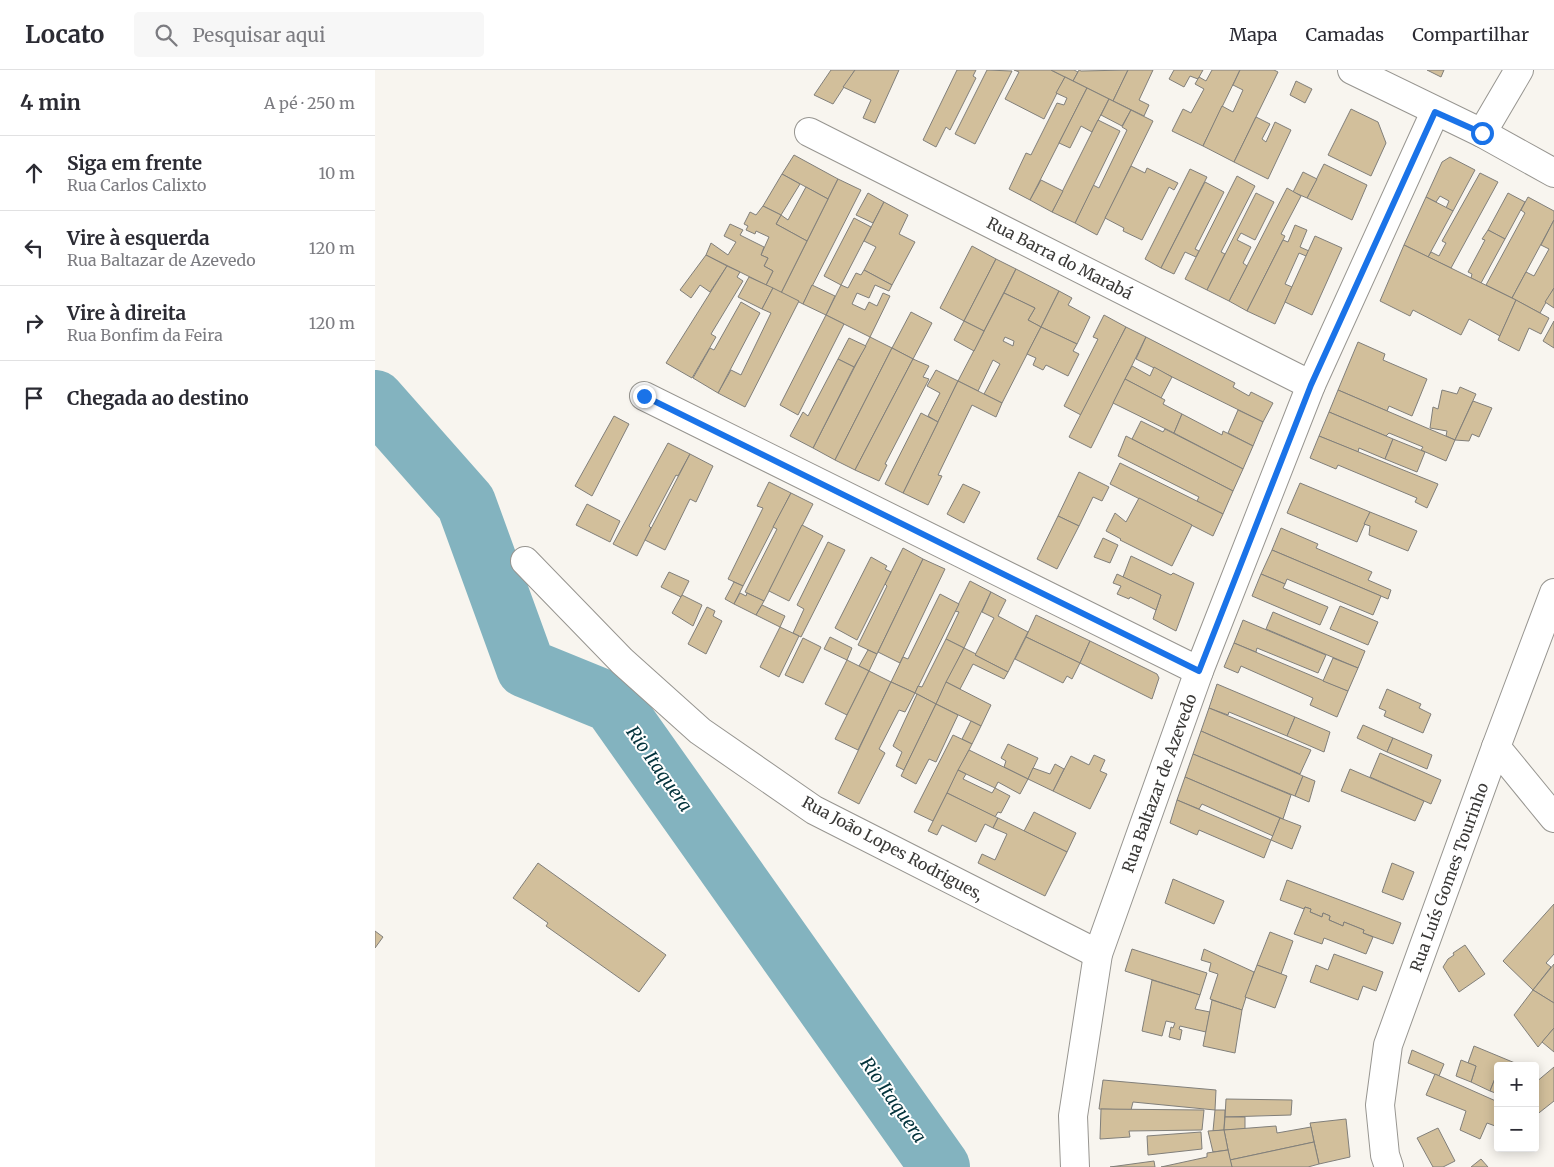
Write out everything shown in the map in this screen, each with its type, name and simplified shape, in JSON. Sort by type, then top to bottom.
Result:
[{"type":"street","points":[[1351,70],[1482,133],[1554,173]]},
{"type":"street","points":[[1482,133],[1519,70]]},
{"type":"street","name":"Rua Baltazar de Azevedo","points":[[1075,1167],[1073,1116],[1098,954],[1199,671],[1311,385],[1435,112]]},
{"type":"street","name":"Rua Barra do Marabá","points":[[809,132],[1311,385]]},
{"type":"street","points":[[644,396],[1199,671]]},
{"type":"street","name":"Rua João Lopes Rodrigues,","points":[[525,561],[623,661],[700,731],[814,810],[1098,954]]},
{"type":"street","name":"Rua Luís Gomes Tourinho","points":[[1389,1167],[1385,1155],[1380,1105],[1388,1045],[1554,593]]},
{"type":"street","points":[[1496,747],[1554,818]]},
{"type":"building","points":[[831,70],[855,70],[833,104],[814,95]]},
{"type":"building","points":[[855,70],[899,70],[875,123],[863,118],[871,100],[843,87]]},
{"type":"building","points":[[957,70],[976,70],[973,76],[976,78],[950,130],[946,127],[936,147],[923,140]]},
{"type":"building","points":[[987,70],[1012,71],[975,144],[955,134]]},
{"type":"building","points":[[1014,70],[1051,70],[1065,77],[1044,119],[1005,99],[1019,72]]},
{"type":"building","points":[[1051,70],[1074,70],[1078,72],[1073,81]]},
{"type":"building","points":[[1079,70],[1128,70],[1113,101],[1073,81]]},
{"type":"building","points":[[1128,70],[1153,70],[1139,100],[1149,105],[1144,116],[1113,101]]},
{"type":"building","points":[[1174,70],[1203,70],[1198,79],[1190,76],[1184,87],[1169,79]]},
{"type":"building","points":[[1212,70],[1240,70],[1203,146],[1172,131],[1183,109],[1191,113],[1204,89],[1195,84],[1199,77],[1206,81]]},
{"type":"building","points":[[1240,70],[1274,70],[1278,72],[1234,162],[1203,146],[1222,106],[1233,112],[1243,90],[1233,85]]},
{"type":"building","points":[[1427,70],[1444,70],[1441,77]]},
{"type":"building","points":[[1065,77],[1087,88],[1030,200],[1009,189],[1026,153],[1031,155],[1057,103],[1064,105],[1067,98],[1056,93]]},
{"type":"building","points":[[1296,81],[1312,89],[1305,103],[1290,95]]},
{"type":"building","points":[[1087,88],[1109,99],[1092,132],[1081,126],[1070,148],[1059,143]]},
{"type":"building","points":[[1109,99],[1131,110],[1122,126],[1101,115]]},
{"type":"building","points":[[1351,109],[1378,122],[1386,143],[1371,176],[1328,155]]},
{"type":"building","points":[[1131,110],[1153,121],[1097,235],[1075,223],[1093,185],[1099,188],[1127,130],[1122,127]]},
{"type":"building","points":[[1256,117],[1270,124],[1262,139],[1266,142],[1275,122],[1291,130],[1268,179],[1234,162]]},
{"type":"building","points":[[1098,120],[1120,131],[1075,223],[1052,212]]},
{"type":"building","points":[[794,155],[838,179],[828,199],[782,174]]},
{"type":"building","points":[[1450,157],[1475,170],[1453,211],[1446,208],[1449,201],[1440,196],[1436,202],[1426,197],[1442,162]]},
{"type":"building","points":[[1324,164],[1367,185],[1352,220],[1307,198]]},
{"type":"building","points":[[1131,166],[1145,173],[1147,168],[1178,183],[1174,190],[1169,187],[1142,240],[1123,231],[1124,228],[1105,218]]},
{"type":"building","points":[[1190,169],[1207,177],[1161,268],[1145,259]]},
{"type":"building","points":[[1303,172],[1317,179],[1307,198],[1293,192]]},
{"type":"building","points":[[1480,173],[1498,182],[1451,268],[1428,257],[1431,252],[1439,256],[1446,243],[1442,241]]},
{"type":"building","points":[[782,174],[800,184],[781,215],[763,206]]},
{"type":"building","points":[[1237,176],[1255,186],[1221,252],[1225,254],[1207,290],[1185,279]]},
{"type":"building","points":[[838,179],[861,190],[803,304],[781,293]]},
{"type":"building","points":[[1041,180],[1063,191],[1052,212],[1030,200]]},
{"type":"building","points":[[1205,182],[1224,192],[1195,249],[1199,251],[1196,257],[1185,252],[1174,274],[1161,268]]},
{"type":"building","points":[[806,187],[828,199],[807,241],[776,224],[781,215],[788,220]]},
{"type":"building","points":[[1287,188],[1301,196],[1281,234],[1285,236],[1247,311],[1229,301]]},
{"type":"building","points":[[868,193],[884,202],[873,223],[856,215]]},
{"type":"building","points":[[1256,193],[1274,202],[1255,240],[1241,233],[1237,240],[1251,247],[1243,263],[1247,266],[1229,301],[1207,290]]},
{"type":"building","points":[[1508,193],[1525,202],[1505,239],[1488,230]]},
{"type":"building","points":[[1426,197],[1453,211],[1428,257],[1404,245]]},
{"type":"building","points":[[1528,197],[1554,211],[1554,220],[1512,298],[1486,285],[1525,213],[1521,210]]},
{"type":"building","points":[[884,202],[908,215],[899,234],[915,242],[892,285],[864,270],[876,247],[864,241]]},
{"type":"building","points":[[763,206],[781,215],[776,224],[807,241],[781,293],[766,285],[773,271],[764,266],[768,258],[761,255],[769,237],[756,231],[755,234],[746,230],[748,226],[744,224],[750,212],[756,215]]},
{"type":"building","points":[[854,218],[871,227],[841,285],[824,276]]},
{"type":"building","points":[[1554,220],[1554,288],[1540,313],[1512,298],[1526,272],[1534,276],[1549,249],[1541,245]]},
{"type":"building","points":[[730,224],[743,230],[740,235],[764,247],[761,255],[768,258],[764,266],[773,271],[766,285],[706,255],[711,243],[728,255],[736,242],[724,236]]},
{"type":"building","points":[[1295,225],[1307,230],[1300,247],[1309,251],[1306,256],[1299,253],[1285,284],[1292,287],[1275,324],[1247,311],[1283,240],[1288,242]]},
{"type":"building","points":[[1488,230],[1505,239],[1481,283],[1471,278],[1472,274],[1468,272],[1485,240],[1482,239]]},
{"type":"building","points":[[1315,236],[1342,248],[1312,315],[1285,302]]},
{"type":"building","points":[[1404,245],[1516,300],[1500,336],[1469,319],[1461,335],[1413,310],[1410,316],[1380,301]]},
{"type":"building","points":[[972,246],[996,259],[964,321],[940,308]]},
{"type":"building","points":[[706,255],[727,266],[710,292],[700,285],[691,298],[680,290]]},
{"type":"building","points":[[996,259],[1016,269],[984,331],[964,321]]},
{"type":"building","points":[[727,266],[740,272],[737,277],[743,281],[711,334],[716,337],[692,378],[666,363]]},
{"type":"building","points":[[1016,269],[1059,291],[1041,327],[1028,320],[1035,308],[1004,293]]},
{"type":"building","points":[[864,270],[892,285],[889,291],[875,285],[869,298],[857,293],[852,304],[865,310],[869,302],[877,306],[883,293],[890,296],[870,337],[826,315],[841,285],[848,288],[856,273],[861,275]]},
{"type":"building","points":[[749,277],[773,288],[762,309],[738,297]]},
{"type":"building","points":[[812,285],[835,296],[826,315],[803,304]]},
{"type":"building","points":[[773,288],[799,301],[745,407],[718,393],[731,370],[741,375],[771,313],[762,309]]},
{"type":"building","points":[[1554,288],[1554,308],[1545,302]]},
{"type":"building","points":[[1059,291],[1072,298],[1068,305],[1090,317],[1077,344],[1041,327]]},
{"type":"building","points":[[1004,293],[1035,308],[1028,320],[1041,327],[1002,403],[984,394],[1000,364],[993,360],[978,391],[958,381]],"holes":[[[1005,337],[1014,341],[1013,346],[1003,341]]]},
{"type":"building","points":[[1516,300],[1549,318],[1541,334],[1529,328],[1519,351],[1498,340]]},
{"type":"building","points":[[741,302],[760,313],[718,393],[693,378],[710,348],[714,350]]},
{"type":"building","points":[[911,312],[932,323],[913,359],[892,348]]},
{"type":"building","points":[[826,315],[844,324],[798,415],[780,405]]},
{"type":"building","points":[[1104,315],[1126,327],[1081,415],[1064,406],[1098,339],[1093,337]]},
{"type":"building","points":[[964,321],[984,331],[974,351],[954,340]]},
{"type":"building","points":[[1554,321],[1554,348],[1543,341]]},
{"type":"building","points":[[1041,327],[1077,344],[1073,351],[1079,354],[1068,376],[1046,365],[1043,370],[1033,365],[1036,358],[1027,354]]},
{"type":"building","points":[[1126,327],[1146,337],[1091,448],[1069,437]]},
{"type":"building","points":[[870,337],[892,348],[835,460],[813,448]]},
{"type":"building","points":[[1146,337],[1235,383],[1233,387],[1249,396],[1251,392],[1273,403],[1263,422],[1136,359]]},
{"type":"building","points":[[849,338],[866,346],[854,367],[838,359]]},
{"type":"building","points":[[1358,342],[1385,354],[1383,360],[1427,379],[1412,416],[1389,406],[1387,411],[1338,390]]},
{"type":"building","points":[[892,348],[913,359],[855,470],[835,460]]},
{"type":"building","points":[[838,359],[854,367],[813,448],[790,436],[803,412],[808,416]]},
{"type":"building","points":[[913,359],[929,366],[923,377],[929,379],[885,464],[887,465],[879,481],[855,470]]},
{"type":"building","points":[[1132,366],[1150,376],[1154,367],[1172,377],[1161,398],[1125,379]]},
{"type":"building","points":[[936,370],[958,381],[938,422],[928,416],[940,393],[927,386]]},
{"type":"building","points":[[1125,379],[1165,400],[1163,404],[1182,414],[1174,433],[1113,403]]},
{"type":"building","points":[[958,381],[1002,403],[996,417],[972,405],[938,475],[942,476],[928,505],[903,493]]},
{"type":"building","points":[[1460,387],[1476,394],[1455,440],[1446,436],[1447,431],[1430,428],[1433,407],[1438,409],[1442,390],[1457,394]]},
{"type":"building","points":[[1338,390],[1455,440],[1446,461],[1421,450],[1423,447],[1389,433],[1386,436],[1329,412]]},
{"type":"building","points":[[1473,401],[1492,408],[1479,437],[1472,434],[1469,441],[1455,440]]},
{"type":"building","points":[[1238,410],[1263,422],[1253,446],[1228,433]]},
{"type":"building","points":[[1329,412],[1393,439],[1385,459],[1359,448],[1358,452],[1319,436]]},
{"type":"building","points":[[921,413],[938,422],[903,493],[885,484]]},
{"type":"building","points":[[1182,414],[1222,435],[1223,431],[1253,446],[1243,469],[1174,433]]},
{"type":"building","points":[[614,416],[629,424],[592,496],[575,486]]},
{"type":"building","points":[[1141,421],[1163,432],[1165,429],[1243,469],[1233,491],[1132,439]]},
{"type":"building","points":[[1126,436],[1233,491],[1223,514],[1197,501],[1199,497],[1118,456]]},
{"type":"building","points":[[1319,436],[1438,484],[1427,508],[1415,502],[1417,498],[1338,465],[1336,469],[1310,458]]},
{"type":"building","points":[[1393,439],[1425,452],[1417,472],[1385,459]]},
{"type":"building","points":[[668,443],[690,454],[678,476],[676,475],[649,526],[651,528],[637,556],[613,544]]},
{"type":"building","points":[[690,454],[713,466],[696,502],[690,499],[665,550],[645,540]]},
{"type":"building","points":[[1120,463],[1223,514],[1213,536],[1110,484]]},
{"type":"building","points":[[1079,472],[1109,487],[1102,501],[1093,497],[1079,526],[1058,516]]},
{"type":"building","points":[[769,482],[791,493],[743,586],[728,579],[763,508],[757,506]]},
{"type":"building","points":[[1300,483],[1370,512],[1357,542],[1287,513]]},
{"type":"building","points":[[963,484],[980,492],[964,523],[947,514]]},
{"type":"building","points":[[791,493],[813,504],[764,601],[745,592],[777,529],[773,527]]},
{"type":"building","points":[[1139,498],[1192,525],[1172,566],[1106,531],[1115,513],[1126,522]]},
{"type":"building","points":[[587,504],[620,521],[610,542],[576,525]]},
{"type":"building","points":[[1370,512],[1417,531],[1408,551],[1369,535],[1370,526],[1364,524]]},
{"type":"building","points":[[1058,516],[1079,526],[1057,569],[1037,559]]},
{"type":"building","points":[[802,525],[823,536],[789,601],[769,591]]},
{"type":"building","points":[[1281,528],[1318,544],[1316,548],[1372,572],[1368,580],[1391,590],[1388,599],[1272,550]]},
{"type":"building","points":[[1103,538],[1118,545],[1110,563],[1094,557]]},
{"type":"building","points":[[828,542],[845,550],[801,637],[793,633],[804,609],[797,605]]},
{"type":"building","points":[[903,548],[923,559],[877,654],[858,645]]},
{"type":"building","points":[[1272,550],[1381,596],[1373,615],[1287,579],[1285,584],[1261,574]]},
{"type":"building","points":[[1131,556],[1171,575],[1173,573],[1194,583],[1176,631],[1153,619],[1161,595],[1123,577]]},
{"type":"building","points":[[871,557],[887,566],[885,569],[891,572],[857,640],[835,628]]},
{"type":"building","points":[[923,559],[945,569],[900,663],[878,652]]},
{"type":"building","points":[[669,572],[689,581],[681,597],[661,587]]},
{"type":"building","points":[[1117,574],[1161,595],[1156,610],[1130,597],[1129,599],[1117,594],[1121,586],[1113,583]]},
{"type":"building","points":[[1261,574],[1285,584],[1283,588],[1328,607],[1320,625],[1252,596]]},
{"type":"building","points":[[970,581],[991,592],[964,648],[946,639],[959,612],[955,611]]},
{"type":"building","points":[[734,582],[743,586],[734,604],[725,599]]},
{"type":"building","points":[[991,592],[1006,600],[998,616],[1028,632],[1008,672],[975,655],[994,618],[982,612]]},
{"type":"building","points":[[740,593],[746,596],[747,593],[764,601],[756,615],[734,604]]},
{"type":"building","points":[[940,594],[959,604],[915,693],[891,682],[903,657],[908,659]]},
{"type":"building","points":[[682,595],[702,605],[693,626],[672,613]]},
{"type":"building","points":[[762,605],[785,616],[780,627],[756,615]]},
{"type":"building","points":[[1340,606],[1378,622],[1368,645],[1330,629]]},
{"type":"building","points":[[707,607],[715,611],[713,616],[722,621],[706,654],[688,644]]},
{"type":"building","points":[[1273,612],[1365,651],[1358,668],[1266,629]]},
{"type":"building","points":[[1036,615],[1090,641],[1080,663],[1026,637]]},
{"type":"building","points":[[1243,620],[1326,655],[1318,673],[1257,648],[1256,652],[1234,643]]},
{"type":"building","points":[[780,627],[799,636],[779,677],[760,667]]},
{"type":"building","points":[[830,637],[852,648],[847,660],[824,649]]},
{"type":"building","points":[[1026,637],[1080,663],[1072,679],[1067,676],[1063,683],[1015,659]]},
{"type":"building","points":[[803,638],[821,647],[803,683],[785,675]]},
{"type":"building","points":[[946,639],[964,648],[936,704],[915,693],[918,686],[922,687]]},
{"type":"building","points":[[1090,641],[1157,674],[1159,678],[1152,699],[1080,663]]},
{"type":"building","points":[[1234,643],[1348,691],[1337,717],[1310,705],[1313,698],[1241,666],[1238,673],[1224,667]]},
{"type":"building","points":[[964,648],[1008,672],[1004,679],[973,664],[960,689],[946,682]]},
{"type":"building","points":[[868,650],[877,654],[869,671],[859,666]]},
{"type":"building","points":[[1333,658],[1358,668],[1348,691],[1323,681]]},
{"type":"building","points":[[847,660],[869,671],[847,715],[825,704]]},
{"type":"building","points":[[869,671],[891,682],[858,750],[835,739]]},
{"type":"building","points":[[891,682],[915,693],[905,712],[899,710],[879,749],[885,753],[859,804],[838,793]]},
{"type":"building","points":[[946,682],[991,705],[981,726],[936,704]]},
{"type":"building","points":[[1217,684],[1295,717],[1287,736],[1229,712],[1228,715],[1209,708]]},
{"type":"building","points":[[1387,689],[1421,704],[1419,708],[1431,714],[1423,733],[1384,716],[1386,711],[1379,708]]},
{"type":"building","points":[[917,694],[936,704],[904,770],[896,766],[902,752],[893,746]]},
{"type":"building","points":[[936,704],[958,715],[936,762],[929,759],[916,784],[901,776]]},
{"type":"building","points":[[1209,708],[1311,750],[1300,774],[1201,731]]},
{"type":"building","points":[[1295,717],[1330,732],[1324,752],[1287,736]]},
{"type":"building","points":[[971,721],[981,726],[972,744],[962,739]]},
{"type":"building","points":[[1363,725],[1393,738],[1387,752],[1357,738]]},
{"type":"building","points":[[1201,731],[1303,776],[1295,796],[1193,754]]},
{"type":"building","points":[[953,735],[972,744],[933,821],[914,812]]},
{"type":"building","points":[[1393,738],[1432,755],[1427,769],[1387,752]]},
{"type":"building","points":[[1008,744],[1038,758],[1028,779],[1004,767],[1006,761],[1001,758]]},
{"type":"building","points":[[969,750],[1028,779],[1020,794],[998,782],[995,788],[958,770]]},
{"type":"building","points":[[1380,753],[1441,780],[1431,804],[1370,777]]},
{"type":"building","points":[[1193,754],[1291,795],[1283,819],[1185,777]]},
{"type":"building","points":[[1094,755],[1105,760],[1100,771],[1107,774],[1090,809],[1053,791],[1071,756],[1089,765]]},
{"type":"building","points":[[1055,764],[1064,769],[1053,791],[1028,779],[1033,768],[1050,774]]},
{"type":"building","points":[[1350,769],[1424,801],[1415,821],[1341,791]]},
{"type":"building","points":[[958,770],[966,774],[963,779],[992,793],[995,788],[1010,796],[1001,813],[998,812],[995,817],[947,793]]},
{"type":"building","points":[[1303,776],[1315,781],[1309,802],[1295,796]]},
{"type":"building","points":[[1185,777],[1280,818],[1273,836],[1202,804],[1199,809],[1177,800]]},
{"type":"building","points":[[947,793],[998,818],[993,828],[985,824],[976,842],[942,825],[937,835],[928,831]]},
{"type":"building","points":[[1177,800],[1271,840],[1264,858],[1199,830],[1197,835],[1170,823]]},
{"type":"building","points":[[1034,812],[1076,833],[1067,852],[1024,831]]},
{"type":"building","points":[[998,818],[1067,852],[1045,896],[978,863],[982,854],[995,860],[1007,834],[993,828]]},
{"type":"building","points":[[1280,818],[1301,826],[1292,849],[1271,840]]},
{"type":"building","points":[[538,863],[666,955],[639,992],[546,926],[548,923],[513,898]]},
{"type":"building","points":[[1392,863],[1414,872],[1403,900],[1382,892]]},
{"type":"building","points":[[1173,879],[1224,901],[1214,924],[1165,903]]},
{"type":"building","points":[[1287,880],[1401,923],[1393,944],[1363,933],[1364,930],[1344,922],[1343,926],[1329,920],[1330,916],[1323,913],[1322,917],[1310,912],[1311,909],[1305,907],[1304,909],[1280,900]]},
{"type":"building","points":[[1554,904],[1554,954],[1546,963],[1551,967],[1533,990],[1503,961]]},
{"type":"building","points":[[1305,907],[1311,909],[1310,912],[1322,917],[1323,913],[1330,916],[1329,920],[1343,926],[1344,922],[1364,930],[1363,933],[1373,937],[1366,954],[1324,938],[1322,944],[1294,934]]},
{"type":"building","points":[[375,931],[383,937],[375,948]]},
{"type":"building","points":[[1270,932],[1293,941],[1281,974],[1257,965]]},
{"type":"building","points":[[1465,945],[1485,974],[1459,992],[1443,967],[1448,959],[1454,955],[1453,953]]},
{"type":"building","points":[[1132,949],[1207,973],[1200,995],[1125,971]]},
{"type":"building","points":[[1204,949],[1254,972],[1242,1010],[1210,999],[1218,974],[1209,971],[1211,963],[1201,960]]},
{"type":"building","points":[[1334,954],[1383,972],[1376,991],[1363,986],[1358,1000],[1310,982],[1316,965],[1328,970]]},
{"type":"building","points":[[1554,964],[1554,1003],[1533,990]]},
{"type":"building","points":[[1257,965],[1287,976],[1275,1008],[1245,997]]},
{"type":"building","points":[[1152,980],[1200,995],[1195,1009],[1210,1012],[1206,1032],[1180,1026],[1179,1029],[1182,1030],[1180,1040],[1169,1037],[1171,1027],[1173,1028],[1175,1023],[1166,1021],[1162,1036],[1142,1031]]},
{"type":"building","points":[[1533,990],[1554,1003],[1554,1028],[1538,1047],[1514,1015]]},
{"type":"building","points":[[1212,1000],[1242,1010],[1235,1053],[1203,1046]]},
{"type":"building","points":[[1554,1028],[1554,1052],[1542,1042]]},
{"type":"building","points":[[1474,1046],[1513,1062],[1494,1062],[1494,1081],[1490,1091],[1471,1082],[1476,1066],[1468,1063]]},
{"type":"building","points":[[1412,1050],[1444,1064],[1439,1076],[1408,1063]]},
{"type":"building","points":[[1461,1060],[1476,1066],[1471,1082],[1456,1076]]},
{"type":"building","points":[[1554,1067],[1554,1101],[1539,1113],[1539,1107],[1539,1080]]},
{"type":"building","points":[[1435,1074],[1494,1100],[1494,1126],[1487,1123],[1480,1139],[1460,1130],[1466,1111],[1426,1095]]},
{"type":"building","points":[[1103,1080],[1216,1090],[1215,1110],[1133,1102],[1131,1110],[1099,1109]]},
{"type":"building","points":[[1494,1081],[1494,1092],[1490,1091]]},
{"type":"building","points":[[1226,1099],[1292,1100],[1291,1115],[1225,1117]]},
{"type":"building","points":[[1101,1109],[1204,1110],[1202,1130],[1129,1131],[1130,1137],[1100,1139]]},
{"type":"building","points":[[1215,1110],[1225,1110],[1224,1130],[1213,1131]]},
{"type":"building","points":[[1225,1117],[1245,1117],[1245,1129],[1224,1130]]},
{"type":"building","points":[[1346,1119],[1350,1157],[1319,1164],[1310,1123]]},
{"type":"building","points":[[1276,1126],[1277,1133],[1311,1127],[1314,1142],[1230,1160],[1224,1130]]},
{"type":"building","points":[[1438,1128],[1455,1161],[1443,1167],[1433,1167],[1417,1138]]},
{"type":"building","points":[[1224,1130],[1228,1150],[1213,1152],[1208,1131]]},
{"type":"building","points":[[1201,1132],[1202,1149],[1148,1155],[1147,1136]]},
{"type":"building","points":[[1314,1142],[1319,1164],[1308,1167],[1232,1167],[1230,1160]]},
{"type":"building","points":[[1228,1150],[1232,1167],[1161,1167],[1207,1157],[1207,1153]]},
{"type":"building","points":[[1481,1159],[1488,1167],[1471,1167]]},
{"type":"building","points":[[1154,1161],[1155,1167],[1110,1167]]},
{"type":"waterway","name":"Rio Itaquera","points":[[375,400],[466,503],[526,668],[612,703],[940,1167]]},
{"type":"route","points":[[644,396],[1199,671],[1311,385],[1435,112],[1482,133]]}]
